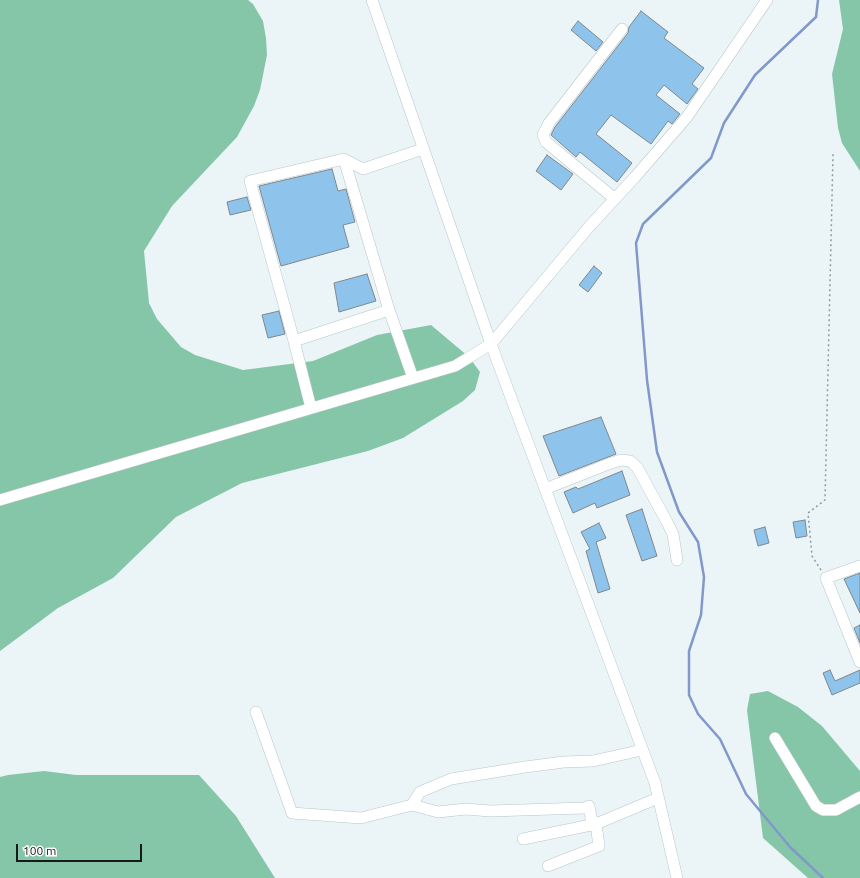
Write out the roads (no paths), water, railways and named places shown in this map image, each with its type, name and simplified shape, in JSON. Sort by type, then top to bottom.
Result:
[{"type":"street","points":[[372,0],[492,344],[642,750],[658,798],[677,878]]},
{"type":"street","points":[[0,500],[455,366],[492,344],[588,228],[616,199],[688,117],[766,0]]},
{"type":"street","points":[[616,199],[546,142],[543,135],[549,123],[622,29]]},
{"type":"street","points":[[351,181],[363,169],[423,149]]},
{"type":"street","points":[[311,408],[250,181],[344,159],[363,169]]},
{"type":"street","points":[[344,159],[389,310],[413,378]]},
{"type":"street","points":[[294,341],[389,310]]},
{"type":"street","points":[[545,489],[621,460],[630,461],[637,467],[667,522],[672,534],[677,560]]},
{"type":"street","points":[[860,566],[826,578],[860,662]]},
{"type":"street","points":[[256,712],[292,813],[361,818],[412,805],[438,812],[466,809],[490,810],[584,808],[589,806],[591,818],[596,824],[599,846],[548,866]]},
{"type":"street","points":[[776,738],[816,806],[823,810],[836,810],[860,797]]},
{"type":"street","points":[[412,805],[420,792],[451,779],[564,762],[593,761],[642,750]]},
{"type":"street","points":[[523,838],[596,824],[658,798]]},
{"type":"waterway","points":[[818,0],[816,17],[755,75],[724,123],[711,158],[643,224],[636,243],[647,380],[657,452],[679,512],[698,542],[704,577],[701,615],[689,651],[689,695],[698,714],[720,739],[746,794],[790,847],[823,878]]}]
